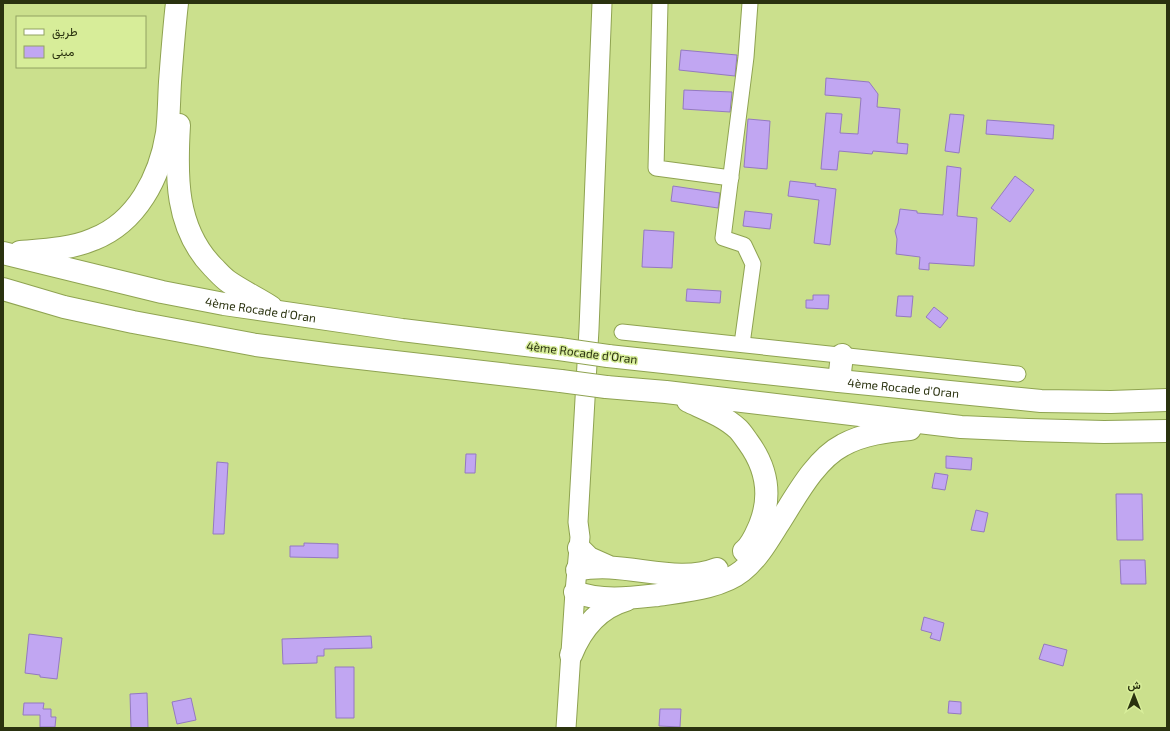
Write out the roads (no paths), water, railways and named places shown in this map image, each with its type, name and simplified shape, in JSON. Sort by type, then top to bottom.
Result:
[{"type":"highway","points":[[4,253],[75,246],[96,239],[116,227],[142,200],[154,177],[160,161],[167,132],[177,3]]},
{"type":"highway","points":[[188,3],[178,146],[179,187],[187,228],[209,262],[228,281],[281,313]]},
{"type":"highway","name":"4ème Rocade d'Oran","points":[[4,253],[162,292],[281,313],[402,330],[608,356],[1041,401],[1111,402],[1167,400]]},
{"type":"highway","points":[[3,289],[64,307],[133,322],[256,345],[333,355],[961,427],[1104,432],[1167,430]]},
{"type":"highway","points":[[839,381],[842,355]]},
{"type":"highway","points":[[577,570],[607,566],[683,574],[705,572],[716,569],[733,560],[748,548],[756,534],[765,512],[767,491],[764,472],[755,451],[739,430],[720,416],[666,392]]},
{"type":"highway","points":[[575,592],[592,597],[635,598],[672,593],[724,581],[741,572],[758,555],[816,468],[831,453],[843,445],[864,436],[887,432],[961,427]]},
{"type":"highway","points":[[579,543],[589,558],[607,566]]},
{"type":"highway","points":[[571,655],[581,635],[595,617],[614,605],[635,598]]},
{"type":"main road","points":[[566,728],[579,543],[578,522],[590,329],[602,3]]},
{"type":"main road","points":[[579,543],[587,516],[600,338],[614,3]]},
{"type":"lane","points":[[660,3],[656,168],[731,178]]},
{"type":"lane","points":[[742,344],[753,264],[744,245],[724,238],[746,56],[750,3]]},
{"type":"lane","points":[[622,332],[1018,374]]}]
